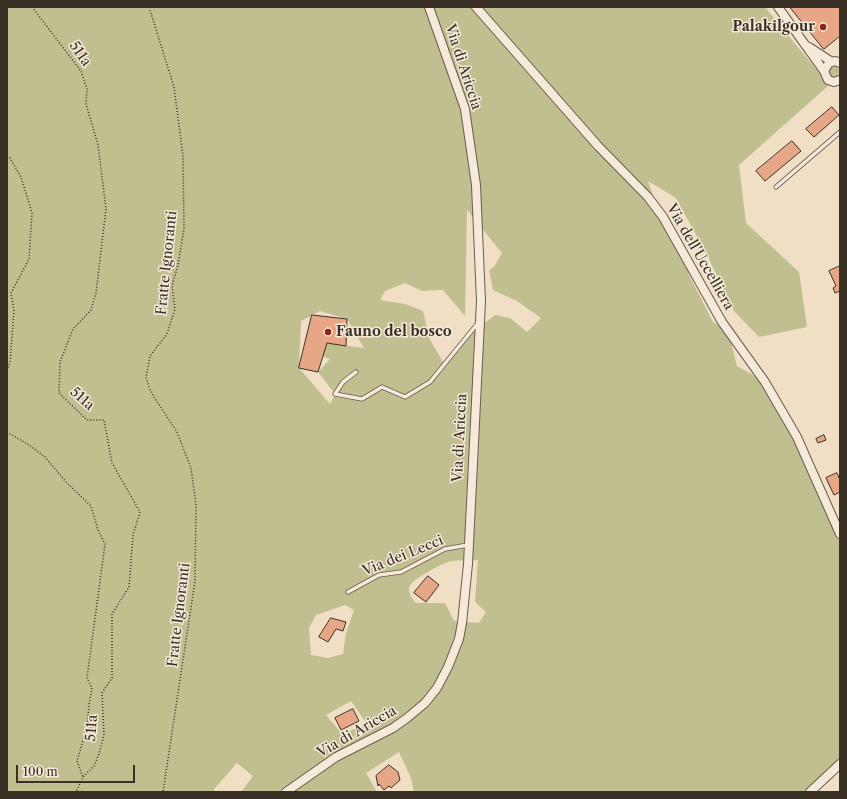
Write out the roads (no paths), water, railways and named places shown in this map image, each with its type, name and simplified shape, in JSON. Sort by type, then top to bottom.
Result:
[{"type":"street","name":"Via di Ariccia","points":[[286,792],[336,756],[401,723],[417,710],[433,694],[448,667],[460,635],[466,596],[481,301],[476,184],[465,109],[429,7]]},
{"type":"street","name":"Via dell'Uccelliera","points":[[476,7],[602,151],[648,197],[663,217],[722,322],[765,382],[797,437],[840,534]]},
{"type":"street","points":[[778,7],[824,71],[826,77],[837,81],[840,89]]},
{"type":"street","points":[[806,45],[836,62]]},
{"type":"street","points":[[824,71],[827,65],[836,62]]},
{"type":"street","points":[[810,792],[840,764]]},
{"type":"lane","points":[[776,187],[840,132]]},
{"type":"lane","points":[[356,372],[343,382],[335,394],[362,399],[382,388],[405,397],[430,382],[480,321]]},
{"type":"lane","name":"Via dei Lecci","points":[[348,592],[379,574],[401,572],[445,549],[468,545]]},
{"type":"place","name":"Palakilgour","points":[[823,27]]},
{"type":"place","name":"Fauno del bosco","points":[[328,332]]}]
